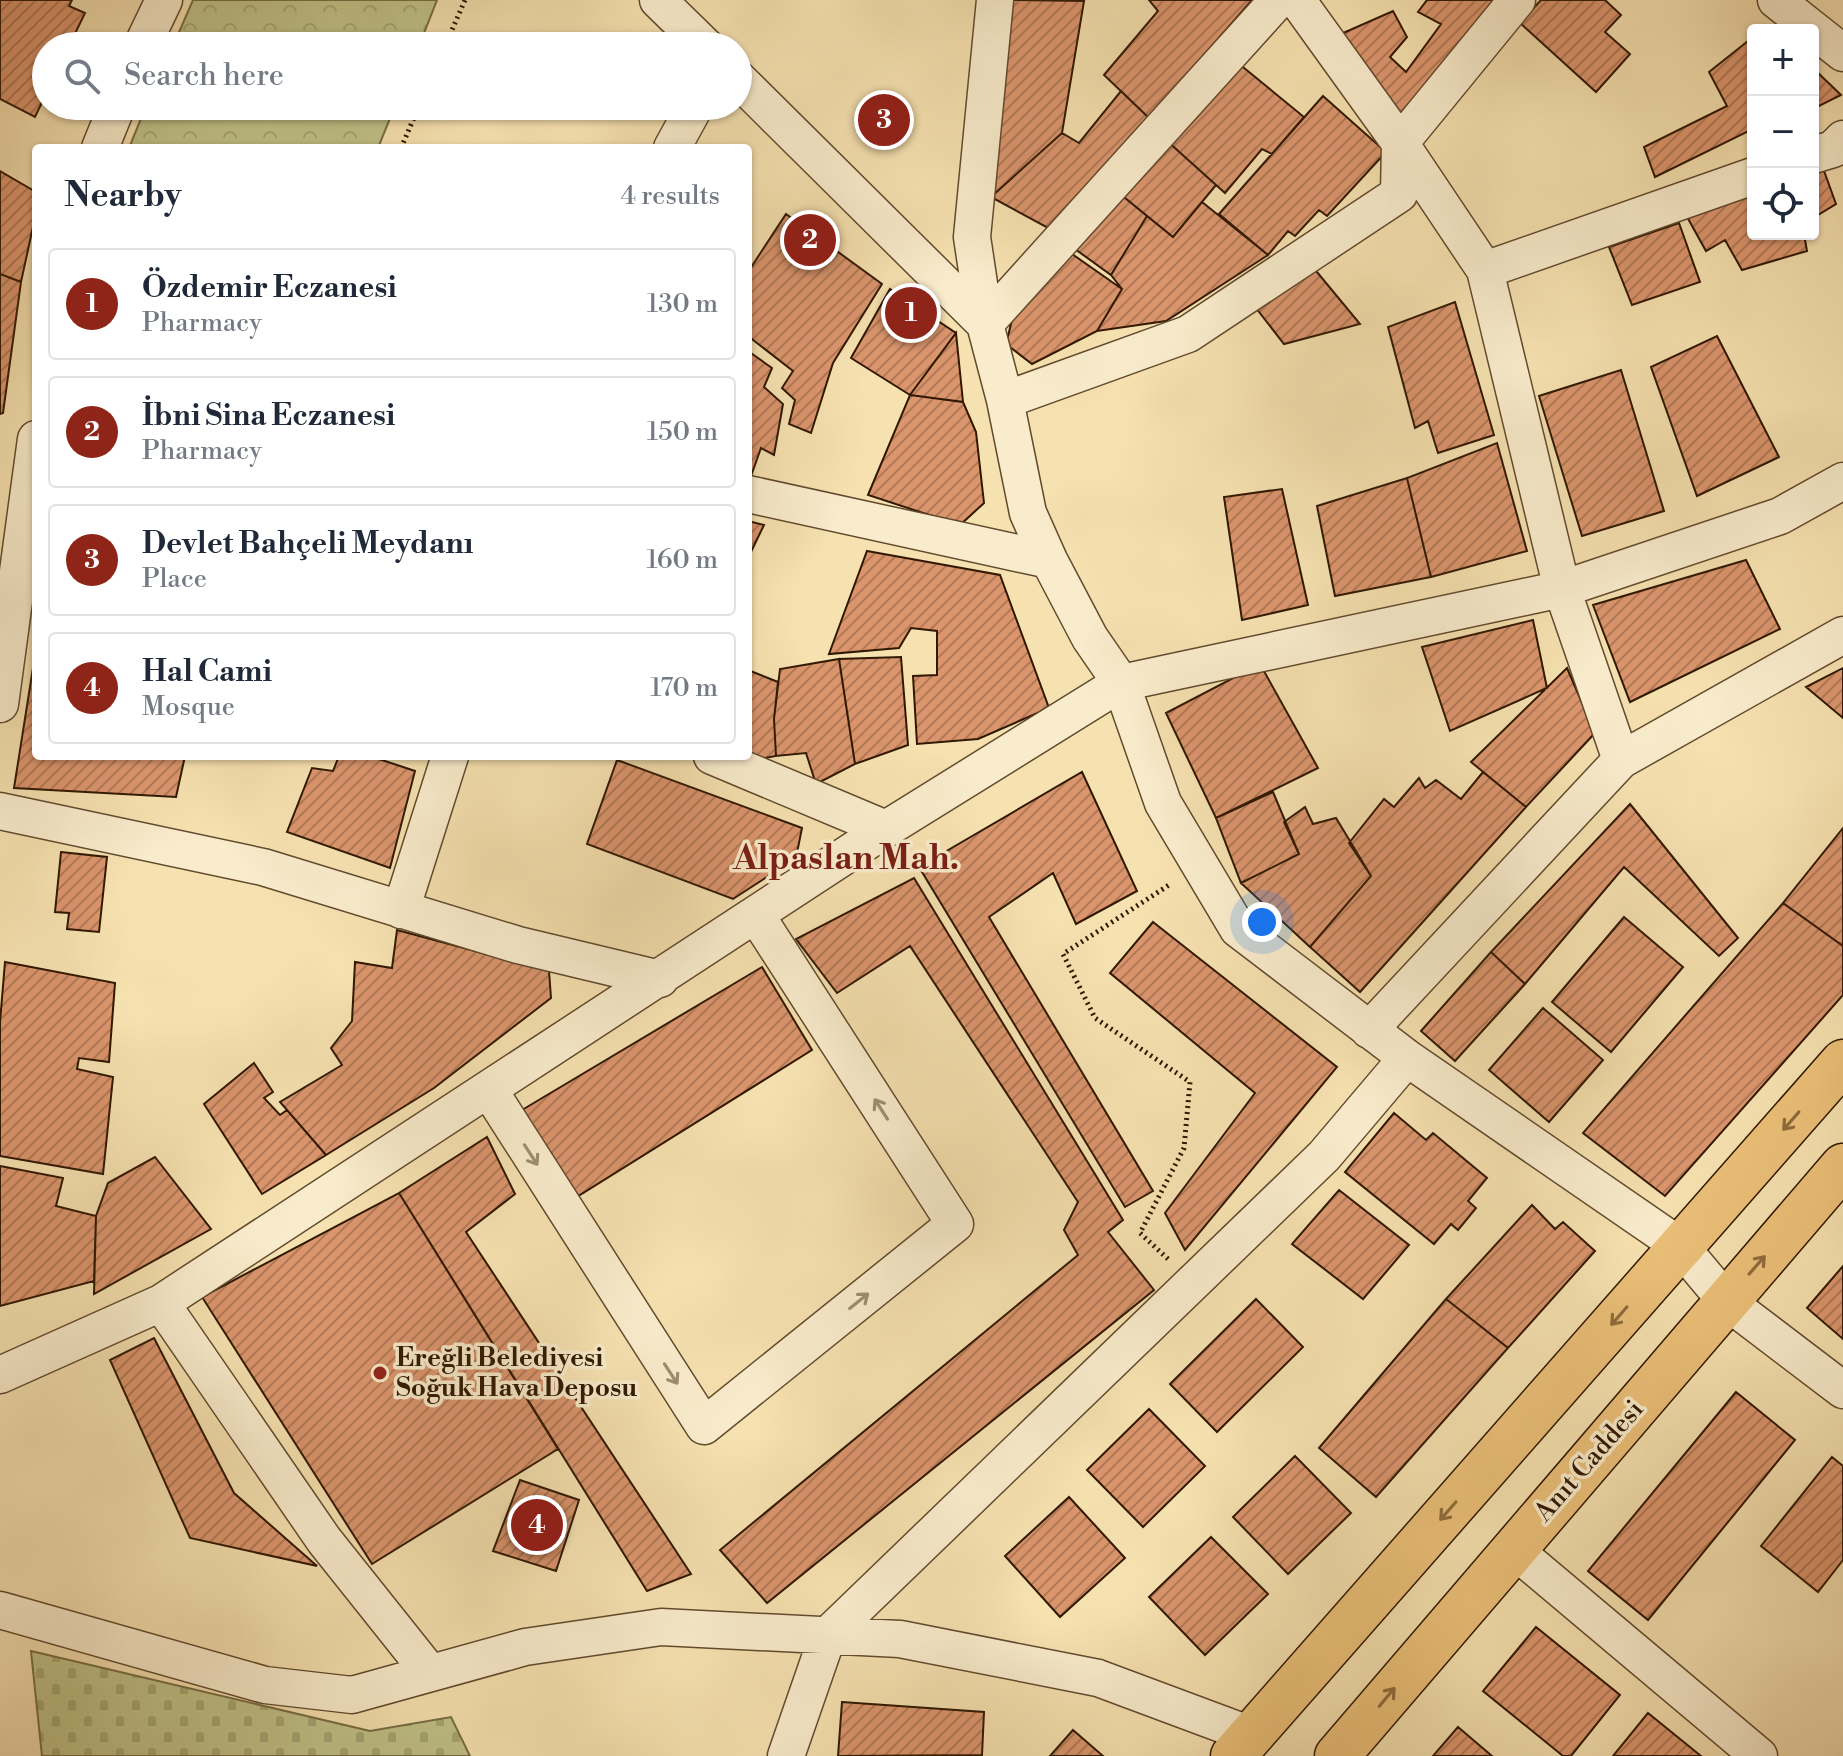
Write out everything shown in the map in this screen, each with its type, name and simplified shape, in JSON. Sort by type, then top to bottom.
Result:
[{"type":"main road","points":[[1242,1745],[1843,1062]]},
{"type":"main road","name":"Anıt Caddesi","points":[[1337,1756],[1843,1166]]},
{"type":"street","points":[[149,32],[164,0]]},
{"type":"street","points":[[658,0],[691,32]]},
{"type":"street","points":[[995,0],[972,237],[985,324],[1005,400],[1028,513],[1090,638],[1121,683],[1163,803],[1238,929],[1407,1058],[1680,1246],[1726,1301],[1843,1390]]},
{"type":"street","points":[[985,324],[1278,0]]},
{"type":"street","points":[[1297,0],[1400,143],[1485,270],[1562,589],[1621,760]]},
{"type":"street","points":[[1005,400],[1188,334],[1399,194],[1400,143],[1517,0]]},
{"type":"street","points":[[1776,0],[1843,53]]},
{"type":"street","points":[[752,93],[985,324]]},
{"type":"street","points":[[102,144],[111,120]]},
{"type":"street","points":[[674,144],[687,120]]},
{"type":"street","points":[[1819,153],[1833,149],[1843,139]]},
{"type":"street","points":[[1485,270],[1747,178]]},
{"type":"street","points":[[0,704],[21,496],[32,454]]},
{"type":"street","points":[[0,1375],[161,1303],[886,829],[1121,683],[1562,589],[1780,516],[1843,481]]},
{"type":"street","points":[[752,495],[1049,560]]},
{"type":"street","points":[[1369,1030],[1621,760],[1843,635]]},
{"type":"street","points":[[401,910],[449,760]]},
{"type":"street","points":[[722,760],[886,829]]},
{"type":"street","points":[[0,811],[263,867],[518,945],[660,979]]},
{"type":"street","points":[[489,1090],[704,1426],[955,1224],[756,915]]},
{"type":"street","points":[[786,1756],[828,1635],[1324,1156],[1407,1058]]},
{"type":"street","points":[[161,1303],[324,1540],[430,1673]]},
{"type":"street","points":[[1513,1549],[1759,1756]]},
{"type":"street","points":[[0,1610],[265,1685],[352,1695],[525,1647],[661,1627],[900,1639],[1098,1678],[1242,1745]]},
{"type":"path","points":[[451,32],[465,0]]},
{"type":"path","points":[[403,144],[413,120]]},
{"type":"path","points":[[1193,1283],[1140,1233],[1184,1148],[1190,1082],[1095,1018],[1063,954],[1200,865]]},
{"type":"green space","points":[[193,0],[437,0],[424,32],[179,32]]},
{"type":"green space","points":[[140,120],[389,120],[380,144],[131,144]]},
{"type":"green space","points":[[31,1651],[370,1731],[451,1717],[470,1756],[42,1756]]},
{"type":"building","points":[[0,0],[72,0],[69,6],[85,13],[76,32],[32,32],[32,115],[0,99]]},
{"type":"building","points":[[1010,0],[1084,1],[1062,133],[991,197]]},
{"type":"building","points":[[1149,0],[1252,0],[1149,118],[1104,75],[1158,11]]},
{"type":"building","points":[[1427,0],[1496,0],[1404,120],[1341,34],[1393,11],[1407,37],[1390,57],[1406,72],[1441,24],[1418,12]]},
{"type":"building","points":[[1541,0],[1605,0],[1621,15],[1605,32],[1630,54],[1596,92],[1520,23]]},
{"type":"building","points":[[1747,42],[1747,132],[1655,177],[1644,147],[1727,106],[1709,72]]},
{"type":"building","points":[[1238,63],[1304,117],[1272,154],[1262,149],[1225,193],[1166,140]]},
{"type":"building","points":[[1819,74],[1841,95],[1819,106]]},
{"type":"building","points":[[1121,91],[1149,118],[1050,229],[991,197],[1062,133],[1079,143]]},
{"type":"building","points":[[1323,96],[1386,152],[1327,216],[1319,210],[1295,236],[1288,231],[1268,255],[1219,214]]},
{"type":"building","points":[[1166,140],[1216,185],[1173,237],[1119,193]]},
{"type":"building","points":[[1823,168],[1836,204],[1819,214],[1819,170]]},
{"type":"building","points":[[0,171],[32,190],[32,231],[21,282],[0,274]]},
{"type":"building","points":[[1119,193],[1147,216],[1111,275],[1075,249]]},
{"type":"building","points":[[1747,194],[1747,240],[1805,240],[1807,251],[1742,270],[1725,240],[1706,251],[1686,215]]},
{"type":"building","points":[[1202,202],[1268,255],[1166,321],[1097,331],[1122,289],[1111,275],[1147,216],[1173,237]]},
{"type":"building","points":[[786,214],[882,284],[833,363],[811,433],[789,424],[795,400],[782,388],[793,371],[752,339],[752,266]]},
{"type":"building","points":[[1679,223],[1700,282],[1632,305],[1609,247]]},
{"type":"building","points":[[1072,254],[1122,289],[1097,331],[1032,364],[1006,344],[1012,320]]},
{"type":"building","points":[[1312,266],[1360,324],[1284,344],[1256,308]]},
{"type":"building","points":[[0,274],[21,282],[3,413],[0,414]]},
{"type":"building","points":[[890,289],[956,333],[910,395],[851,358]]},
{"type":"building","points":[[1455,302],[1494,435],[1438,453],[1428,421],[1415,428],[1388,327]]},
{"type":"building","points":[[956,333],[963,402],[910,395]]},
{"type":"building","points":[[1717,336],[1779,457],[1697,496],[1651,367]]},
{"type":"building","points":[[752,354],[772,368],[764,387],[783,404],[774,455],[761,448],[752,473]]},
{"type":"building","points":[[1621,370],[1664,511],[1582,536],[1539,396]]},
{"type":"building","points":[[910,395],[963,402],[976,432],[984,503],[960,525],[868,495]]},
{"type":"building","points":[[1497,443],[1527,551],[1431,577],[1407,478]]},
{"type":"building","points":[[1407,478],[1431,577],[1335,596],[1317,506]]},
{"type":"building","points":[[1282,489],[1308,605],[1242,620],[1224,497]]},
{"type":"building","points":[[752,522],[764,525],[752,550]]},
{"type":"building","points":[[867,551],[1000,575],[1049,708],[978,739],[917,744],[913,676],[937,675],[937,631],[911,628],[899,648],[829,654]]},
{"type":"building","points":[[1746,560],[1780,629],[1630,702],[1593,605]]},
{"type":"building","points":[[1533,620],[1547,688],[1450,731],[1422,647]]},
{"type":"building","points":[[901,657],[908,745],[855,764],[839,659]]},
{"type":"building","points":[[839,659],[855,764],[816,784],[806,753],[776,756],[774,719],[780,669]]},
{"type":"building","points":[[1260,664],[1318,768],[1216,818],[1166,713]]},
{"type":"building","points":[[1567,668],[1595,733],[1526,807],[1471,762]]},
{"type":"building","points":[[1843,668],[1843,718],[1806,687]]},
{"type":"building","points":[[752,672],[778,682],[774,719],[776,756],[754,760]]},
{"type":"building","points":[[32,674],[32,760],[184,760],[176,797],[14,788]]},
{"type":"building","points":[[337,760],[382,760],[415,771],[390,868],[287,832],[312,768],[333,771]]},
{"type":"building","points":[[617,760],[802,828],[796,858],[733,899],[587,844]]},
{"type":"building","points":[[1082,772],[1137,891],[1076,924],[1053,873],[989,917],[1153,1191],[1125,1207],[919,867]]},
{"type":"building","points":[[1483,772],[1526,807],[1360,992],[1310,947],[1371,876],[1349,843],[1384,799],[1394,807],[1419,778],[1425,788],[1436,780],[1461,799]]},
{"type":"building","points":[[1273,792],[1299,854],[1241,883],[1216,818]]},
{"type":"building","points":[[1630,804],[1738,938],[1719,956],[1624,867],[1525,984],[1491,952]]},
{"type":"building","points":[[1305,807],[1313,824],[1336,818],[1371,876],[1310,947],[1241,883],[1299,854],[1284,822]]},
{"type":"building","points":[[1843,828],[1843,946],[1783,903]]},
{"type":"building","points":[[61,852],[107,857],[99,932],[67,929],[69,913],[55,912]]},
{"type":"building","points":[[914,878],[1123,1220],[1108,1232],[1154,1290],[767,1603],[720,1550],[1078,1255],[1064,1230],[1078,1202],[910,946],[837,993],[796,939]]},
{"type":"building","points":[[1783,903],[1843,946],[1843,995],[1665,1196],[1583,1133]]},
{"type":"building","points":[[1624,917],[1683,967],[1611,1052],[1552,1002]]},
{"type":"building","points":[[1153,922],[1337,1067],[1185,1250],[1165,1213],[1255,1093],[1110,973]]},
{"type":"building","points":[[397,930],[549,971],[551,998],[434,1088],[326,1155],[280,1102],[342,1065],[331,1048],[352,1021],[355,962],[392,968]]},
{"type":"building","points":[[1491,952],[1525,984],[1455,1061],[1421,1031]]},
{"type":"building","points":[[5,962],[115,983],[109,1062],[79,1058],[77,1069],[113,1077],[103,1174],[0,1156],[0,1022]]},
{"type":"building","points":[[762,967],[812,1050],[575,1198],[522,1110]]},
{"type":"building","points":[[1543,1008],[1603,1060],[1549,1122],[1489,1070]]},
{"type":"building","points":[[254,1063],[273,1092],[264,1098],[280,1115],[287,1110],[326,1155],[262,1194],[204,1104]]},
{"type":"building","points":[[1394,1113],[1426,1140],[1433,1133],[1487,1178],[1468,1201],[1476,1208],[1458,1230],[1451,1224],[1434,1244],[1345,1172]]},
{"type":"building","points":[[487,1137],[515,1194],[466,1232],[691,1574],[647,1591],[399,1193]]},
{"type":"building","points":[[155,1157],[211,1229],[94,1294],[96,1216],[108,1183]]},
{"type":"building","points":[[0,1166],[63,1178],[56,1206],[96,1216],[94,1281],[0,1306]]},
{"type":"building","points":[[1339,1190],[1409,1245],[1363,1299],[1292,1244]]},
{"type":"building","name":"Ereğli Belediyesi Soğuk Hava Deposu","points":[[399,1193],[558,1449],[372,1564],[202,1297]]},
{"type":"building","points":[[1532,1205],[1555,1229],[1563,1222],[1595,1251],[1508,1348],[1446,1299]]},
{"type":"building","points":[[1843,1266],[1843,1339],[1807,1308]]},
{"type":"building","points":[[1256,1299],[1303,1347],[1217,1432],[1170,1384]]},
{"type":"building","points":[[1446,1299],[1508,1348],[1376,1497],[1319,1448]]},
{"type":"building","points":[[154,1338],[234,1493],[317,1566],[190,1538],[110,1360]]},
{"type":"building","points":[[1736,1392],[1795,1440],[1648,1620],[1588,1571]]},
{"type":"building","points":[[1149,1409],[1205,1466],[1143,1527],[1087,1470]]},
{"type":"building","points":[[1295,1456],[1351,1513],[1288,1574],[1233,1517]]},
{"type":"building","points":[[1832,1457],[1843,1466],[1843,1560],[1818,1592],[1761,1546]]},
{"type":"building","points":[[520,1480],[579,1500],[556,1571],[493,1551]]},
{"type":"building","points":[[1069,1497],[1125,1558],[1060,1617],[1005,1556]]},
{"type":"building","points":[[1211,1537],[1268,1594],[1205,1655],[1149,1597]]},
{"type":"building","points":[[1536,1627],[1620,1695],[1571,1756],[1563,1756],[1483,1691]]},
{"type":"building","points":[[842,1702],[984,1712],[982,1755],[838,1756]]},
{"type":"building","points":[[1648,1713],[1701,1756],[1613,1756]]},
{"type":"building","points":[[1458,1727],[1492,1756],[1433,1756]]},
{"type":"building","points":[[1073,1730],[1103,1756],[1050,1756]]},
{"type":"place","name":"Devlet Bahçeli Meydanı","points":[[884,120]]},
{"type":"place","name":"İbni Sina Eczanesi","points":[[810,240]]},
{"type":"place","name":"Özdemir Eczanesi","points":[[911,313]]},
{"type":"place","name":"Ereğli Belediyesi Soğuk Hava Deposu","points":[[380,1373]]},
{"type":"place","name":"Hal Cami","points":[[537,1525]]},
{"type":"district","name":"Alpaslan Mah.","points":[[846,859]]}]
